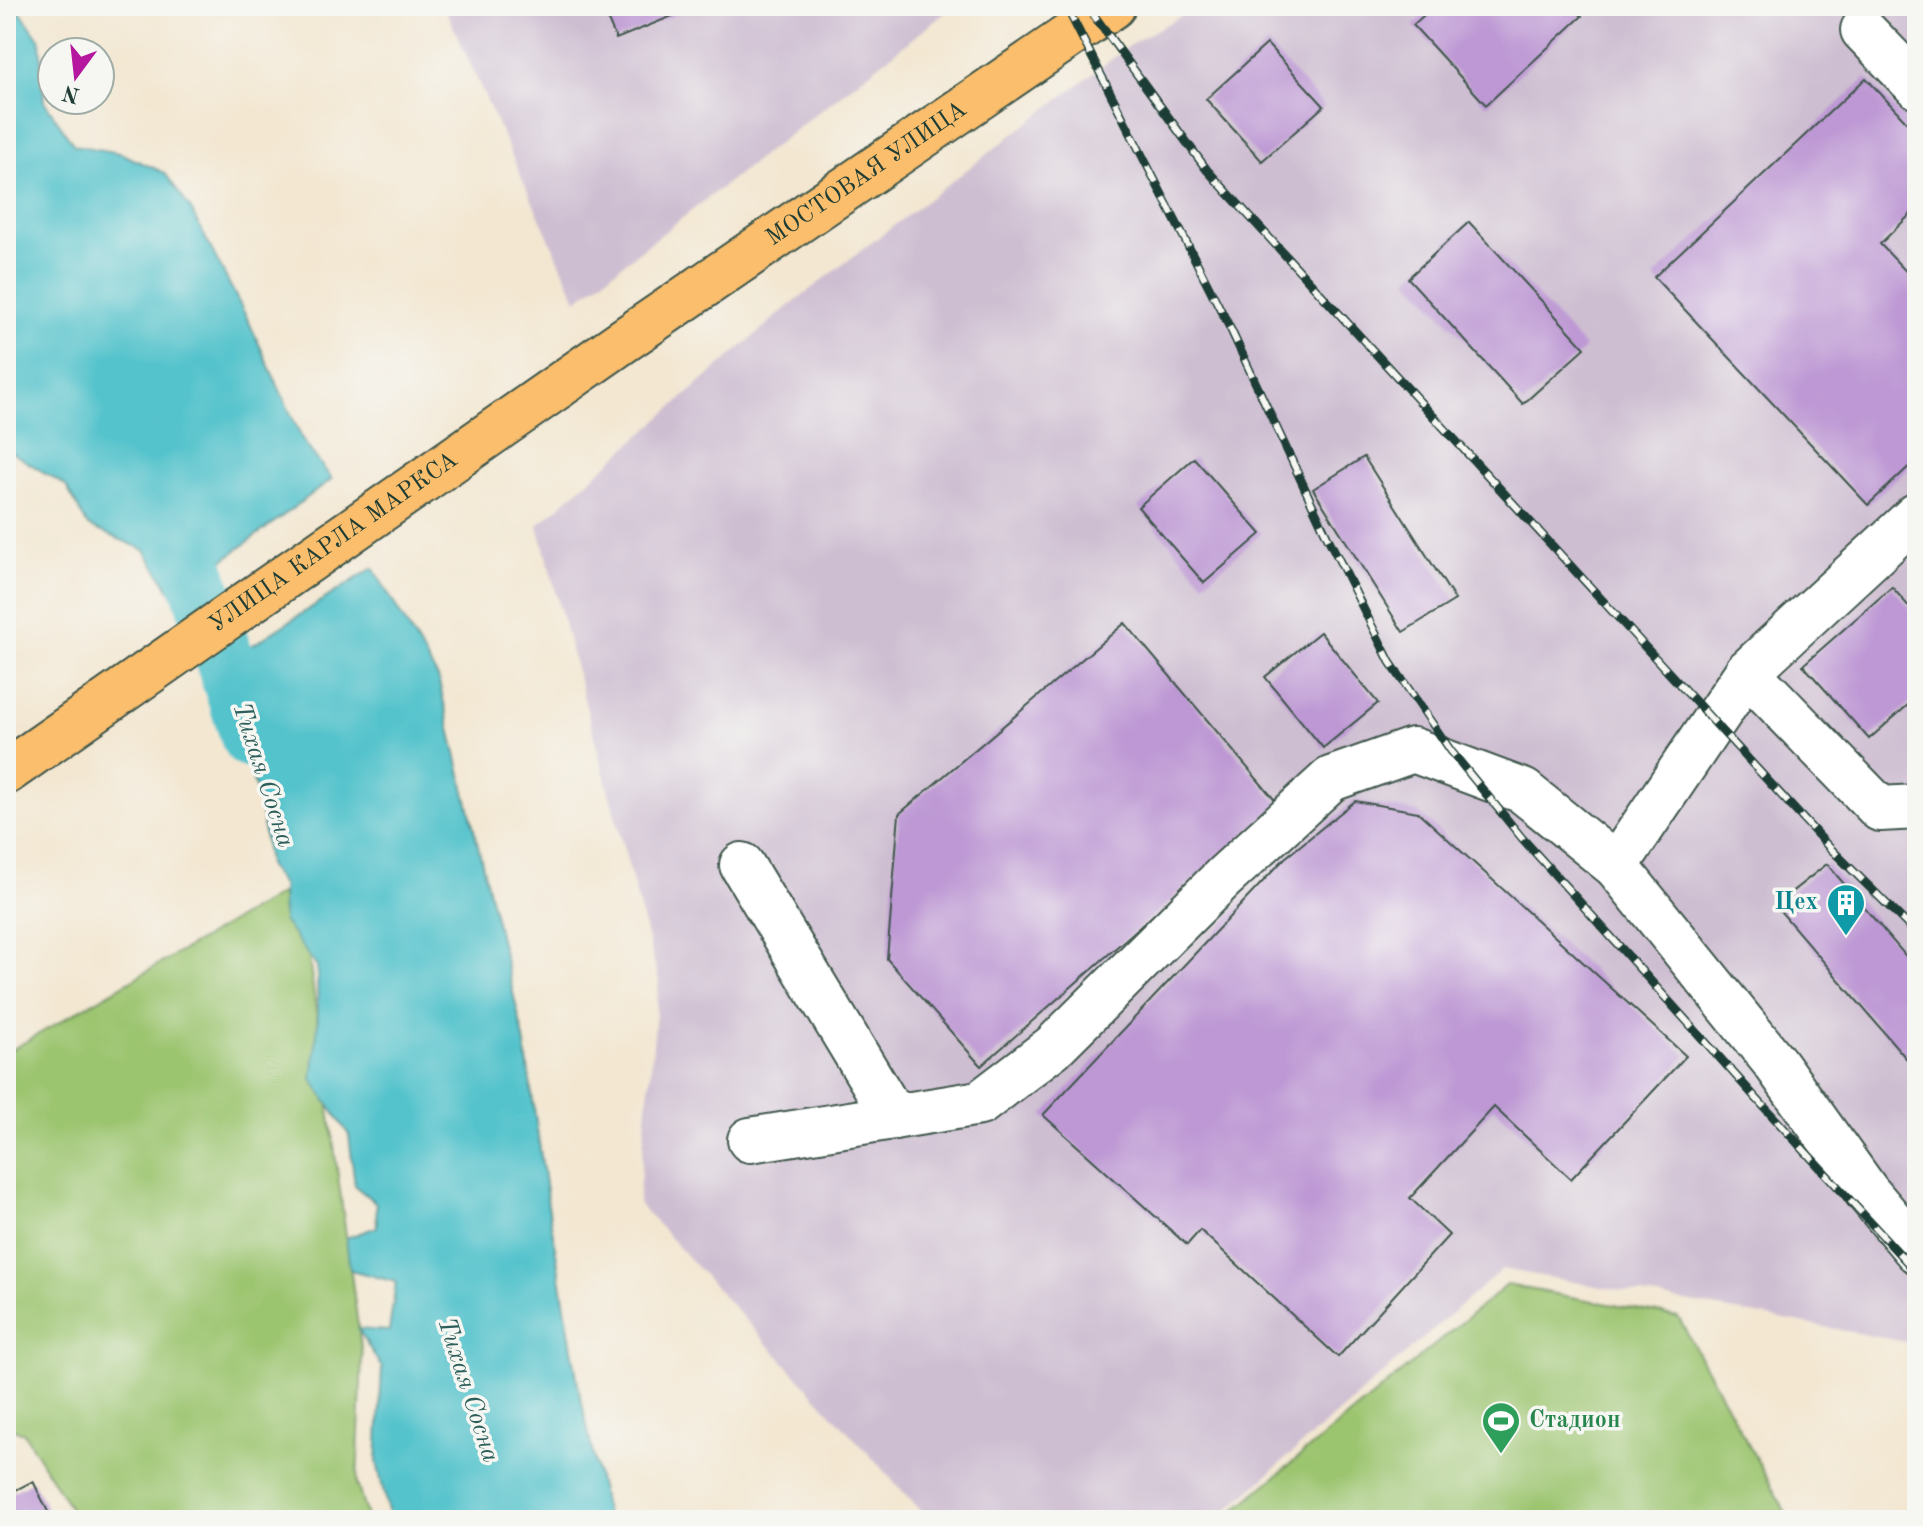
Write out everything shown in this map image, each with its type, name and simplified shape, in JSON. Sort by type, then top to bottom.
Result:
[{"type":"main road","name":"МОСТОВАЯ УЛИЦА","points":[[620,343],[1113,6]]},
{"type":"main road","name":"УЛИЦА КАРЛА МАРКСА","points":[[6,772],[620,343]]},
{"type":"lane","points":[[1863,30],[1917,86]]},
{"type":"lane","points":[[1616,866],[1747,672],[1917,515]]},
{"type":"lane","points":[[1747,672],[1880,809],[1917,807]]},
{"type":"lane","points":[[750,1140],[980,1103],[1053,1047],[1224,877],[1331,779],[1413,750],[1523,791],[1616,866],[1775,1063],[1867,1192],[1917,1251]]},
{"type":"lane","points":[[742,865],[894,1117]]},
{"type":"shaded area","points":[[444,6],[954,6],[577,300]]},
{"type":"shaded area","points":[[1199,6],[1917,6],[1917,1357],[1907,1342],[1502,1269],[1216,1520],[929,1520],[638,1203],[659,981],[538,525],[786,308],[1134,42]]},
{"type":"green space","points":[[299,883],[362,1356],[357,1484],[368,1520],[77,1520],[24,1433],[6,1426],[6,1053]]},
{"type":"green space","points":[[1507,1285],[1678,1317],[1790,1520],[1223,1520]]},
{"type":"water","points":[[6,6],[16,6],[37,36],[36,116],[54,116],[74,145],[120,153],[165,173],[191,210],[249,322],[303,441],[332,479],[174,597],[145,550],[88,526],[66,486],[6,449]]},
{"type":"water","points":[[373,568],[438,678],[524,1039],[578,1384],[607,1520],[390,1520],[389,1516],[377,1462],[382,1368],[358,1329],[389,1331],[396,1282],[350,1270],[346,1238],[377,1227],[376,1203],[355,1186],[349,1135],[312,1079],[318,1023],[317,967],[283,921],[282,885],[268,865],[260,802],[217,668]]},
{"type":"building","points":[[602,6],[697,6],[616,39]]},
{"type":"building","points":[[1434,6],[1572,6],[1582,16],[1486,105],[1413,25]]},
{"type":"building","points":[[1267,44],[1324,106],[1262,161],[1206,99]]},
{"type":"building","points":[[1866,78],[1917,133],[1917,208],[1880,244],[1917,283],[1917,459],[1868,505],[1654,277]]},
{"type":"building","points":[[1469,222],[1585,348],[1523,404],[1408,278]]},
{"type":"building","points":[[1364,457],[1455,600],[1403,632],[1313,489]]},
{"type":"building","points":[[1194,458],[1261,534],[1204,583],[1138,507]]},
{"type":"building","points":[[1892,587],[1917,616],[1917,697],[1869,739],[1803,665]]},
{"type":"building","points":[[1125,623],[1279,805],[981,1066],[887,959],[899,814]]},
{"type":"building","points":[[1320,632],[1378,703],[1323,748],[1265,677]]},
{"type":"building","points":[[1355,801],[1418,812],[1686,1056],[1571,1179],[1494,1107],[1410,1198],[1449,1235],[1338,1357],[1200,1230],[1187,1245],[1043,1115],[1285,858]]},
{"type":"building","name":"Цех","points":[[1827,864],[1917,969],[1917,1071],[1775,905]]},
{"type":"building","points":[[33,1481],[52,1520],[6,1520],[6,1495]]},
{"type":"waterway","name":"Тихая Сосна","points":[[171,499],[251,738]]},
{"type":"railway","points":[[1066,6],[1231,330],[1390,662],[1451,751],[1522,838],[1917,1273]]},
{"type":"railway","points":[[1087,6],[1207,170],[1828,846],[1917,934]]},
{"type":"place","name":"Цех","points":[[1846,937]]},
{"type":"place","name":"Стадион","points":[[1501,1455]]}]
